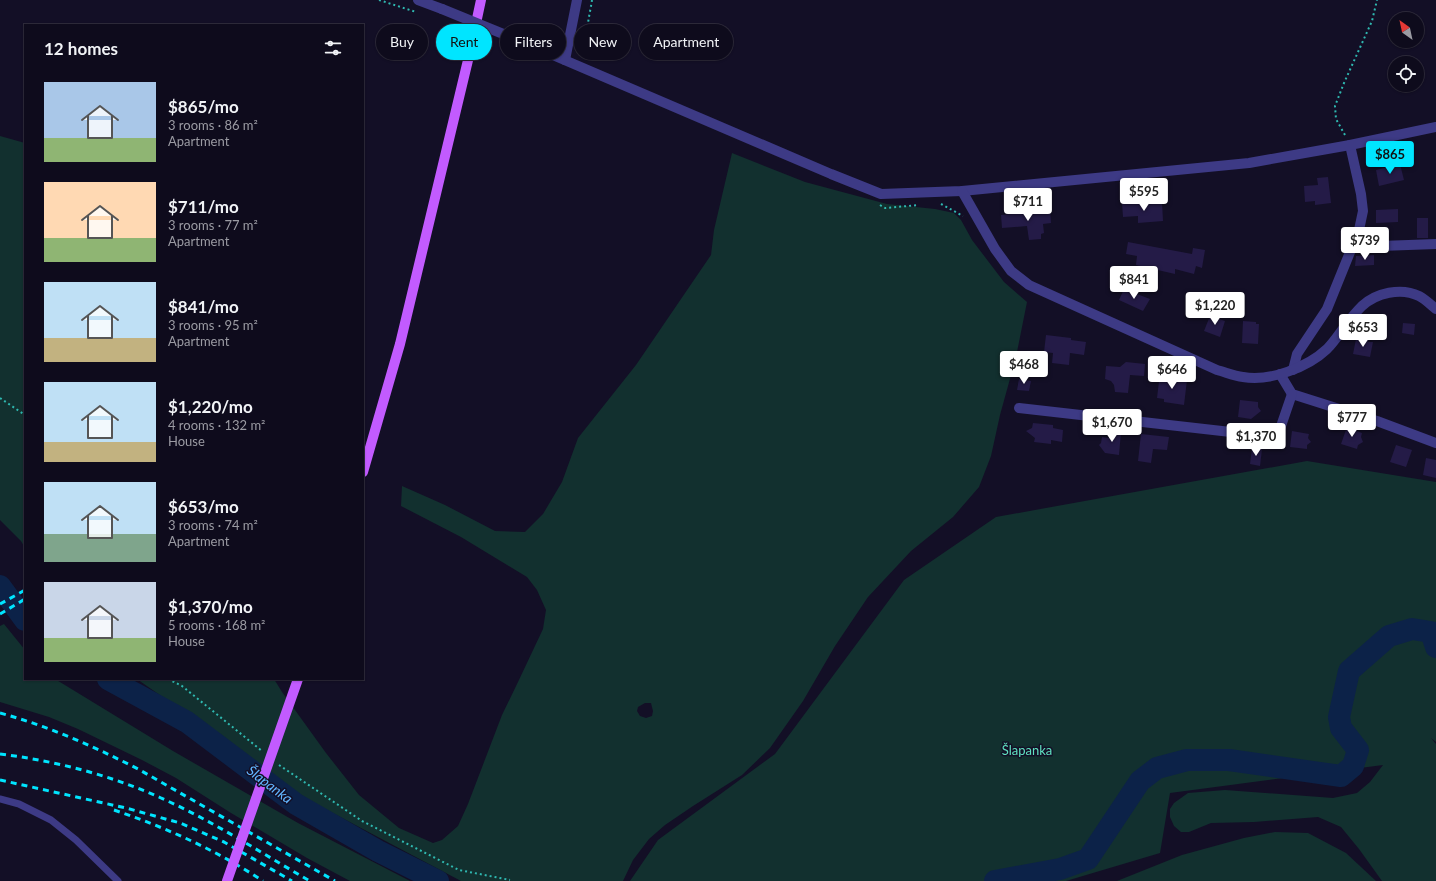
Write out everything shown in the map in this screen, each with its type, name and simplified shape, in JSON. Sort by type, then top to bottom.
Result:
[{"type":"main road","points":[[364,469],[400,344],[481,0]]},
{"type":"main road","points":[[227,881],[298,680]]},
{"type":"street","points":[[418,0],[500,33]]},
{"type":"street","points":[[566,55],[577,0]]},
{"type":"street","points":[[565,60],[881,194],[962,191],[1249,162],[1350,145],[1436,127]]},
{"type":"street","points":[[1293,370],[1297,354],[1327,309],[1360,230],[1363,211],[1362,194],[1350,145]]},
{"type":"street","points":[[962,191],[995,250],[1011,272],[1029,285],[1217,370],[1244,378],[1268,377],[1280,374],[1293,370],[1313,360],[1328,348],[1362,306],[1374,298],[1387,293],[1403,292],[1419,296],[1436,309]]},
{"type":"street","points":[[1353,248],[1436,244]]},
{"type":"street","points":[[1280,374],[1292,394],[1377,421],[1436,443]]},
{"type":"street","points":[[1019,408],[1266,436],[1274,434],[1280,430],[1292,394]]},
{"type":"lane","points":[[0,799],[19,804],[51,820],[76,840],[118,881]]},
{"type":"path","points":[[379,0],[422,14]]},
{"type":"path","points":[[592,0],[587,43],[592,57],[601,66],[598,75]]},
{"type":"path","points":[[1350,145],[1336,119],[1335,106],[1372,21],[1377,0]]},
{"type":"path","points":[[0,398],[24,414]]},
{"type":"path","points":[[170,680],[182,686],[265,754]]},
{"type":"path","points":[[277,763],[362,821],[459,870],[510,880]]},
{"type":"green space","points":[[0,136],[24,143],[24,546],[21,541],[0,520]]},
{"type":"green space","points":[[732,153],[805,182],[887,204],[935,209],[954,213],[961,220],[972,240],[1004,282],[1027,302],[1016,357],[1000,415],[991,456],[979,487],[953,517],[911,551],[868,597],[835,646],[803,701],[770,748],[742,775],[665,825],[649,839],[633,860],[623,881],[461,881],[310,801],[138,680],[275,680],[326,753],[359,795],[399,828],[433,843],[442,840],[458,826],[468,804],[502,715],[543,629],[546,610],[537,590],[527,577],[461,537],[401,506],[402,486],[445,505],[495,531],[525,532],[543,514],[562,482],[578,438],[636,365],[711,255],[714,230]],"holes":[[[645,703],[651,703],[653,711],[652,716],[646,718],[640,716],[637,711],[638,707]]]},
{"type":"green space","points":[[1307,461],[1436,482],[1436,742],[1431,738],[1436,744],[1436,881],[1382,881],[1341,827],[1318,817],[1254,822],[1211,823],[1189,832],[1181,832],[1174,826],[1170,817],[1170,809],[1174,803],[1188,793],[1225,790],[1333,798],[1357,793],[1370,782],[1383,765],[1170,793],[1160,853],[1066,881],[630,881],[658,840],[775,754],[904,580],[996,517]]},
{"type":"green space","points":[[4,624],[24,649],[24,680],[57,680],[173,751],[298,823],[410,881],[350,881],[307,858],[231,813],[176,778],[142,760],[78,729],[49,717],[0,702],[0,626]]},
{"type":"green space","points":[[1275,832],[1308,833],[1346,853],[1376,881],[1117,881],[1182,855],[1244,838]]},
{"type":"building","points":[[1400,164],[1404,180],[1379,186],[1376,170]]},
{"type":"building","points":[[1328,177],[1331,203],[1315,205],[1315,201],[1305,202],[1304,186],[1318,185],[1317,178]]},
{"type":"building","points":[[1134,202],[1134,204],[1162,202],[1163,221],[1138,223],[1138,216],[1123,217],[1122,203]]},
{"type":"building","points":[[1398,209],[1398,222],[1376,223],[1376,210]]},
{"type":"building","points":[[1050,210],[1051,223],[1043,224],[1044,233],[1041,234],[1041,239],[1029,240],[1027,226],[1002,228],[1001,215]]},
{"type":"building","points":[[1417,218],[1428,218],[1428,238],[1417,238]]},
{"type":"building","points":[[1128,242],[1192,254],[1193,248],[1205,250],[1202,268],[1196,266],[1194,274],[1175,269],[1175,274],[1136,265],[1137,256],[1126,254]]},
{"type":"building","points":[[1374,255],[1374,265],[1355,266],[1356,256]]},
{"type":"building","points":[[1124,289],[1150,299],[1143,311],[1119,300]]},
{"type":"building","points":[[1210,316],[1225,321],[1220,337],[1204,331]]},
{"type":"building","points":[[1243,321],[1256,322],[1256,324],[1259,324],[1258,344],[1242,343]]},
{"type":"building","points":[[1403,323],[1415,324],[1414,335],[1402,333]]},
{"type":"building","points":[[1046,335],[1071,338],[1071,340],[1086,342],[1084,355],[1070,353],[1069,365],[1052,363],[1053,353],[1044,352]]},
{"type":"building","points":[[1359,338],[1369,339],[1368,342],[1373,342],[1370,357],[1353,354],[1356,339],[1359,340]]},
{"type":"building","points":[[1126,362],[1145,364],[1144,376],[1130,375],[1128,393],[1115,392],[1114,385],[1111,381],[1105,379],[1106,366],[1120,367]]},
{"type":"building","points":[[1160,373],[1169,374],[1169,379],[1187,380],[1184,405],[1164,402],[1164,399],[1157,398]]},
{"type":"building","points":[[1019,379],[1031,381],[1029,391],[1017,390]]},
{"type":"building","points":[[1240,400],[1258,402],[1258,407],[1261,411],[1251,419],[1238,417]]},
{"type":"building","points":[[1033,423],[1053,425],[1053,428],[1063,430],[1062,442],[1051,440],[1051,444],[1034,442],[1035,438],[1026,431],[1032,428]]},
{"type":"building","points":[[1347,427],[1362,433],[1361,437],[1363,442],[1358,445],[1357,449],[1341,444]]},
{"type":"building","points":[[1110,430],[1121,432],[1119,455],[1105,453],[1099,445],[1102,437],[1109,438]]},
{"type":"building","points":[[1292,431],[1309,434],[1308,438],[1311,442],[1307,445],[1307,449],[1290,447]]},
{"type":"building","points":[[1141,434],[1169,437],[1167,450],[1153,449],[1151,463],[1138,461]]},
{"type":"building","points":[[1396,445],[1412,450],[1406,467],[1390,462]]},
{"type":"building","points":[[1252,448],[1262,449],[1260,466],[1250,464]]},
{"type":"building","points":[[1426,458],[1436,460],[1436,478],[1423,475]]},
{"type":"waterway","name":"Šlapanka","points":[[0,586],[24,619]]},
{"type":"waterway","name":"Šlapanka","points":[[995,881],[1060,869],[1088,859],[1140,781],[1157,768],[1187,760],[1229,760],[1341,776],[1353,766],[1358,750],[1341,728],[1339,717],[1349,671],[1389,636],[1412,629],[1431,632],[1436,647]]},
{"type":"waterway","name":"Šlapanka","points":[[110,680],[187,722],[296,804],[378,851],[438,881]]},
{"type":"railway","points":[[0,604],[24,591]]},
{"type":"railway","points":[[0,614],[24,600]]},
{"type":"railway","points":[[0,713],[53,730],[138,769],[335,881]]},
{"type":"railway","points":[[0,754],[82,770],[122,782],[142,790],[199,817],[310,881]]},
{"type":"railway","points":[[0,780],[126,808],[180,823],[224,842],[292,881]]},
{"type":"railway","points":[[114,810],[153,824],[191,841],[227,859],[263,881]]}]
